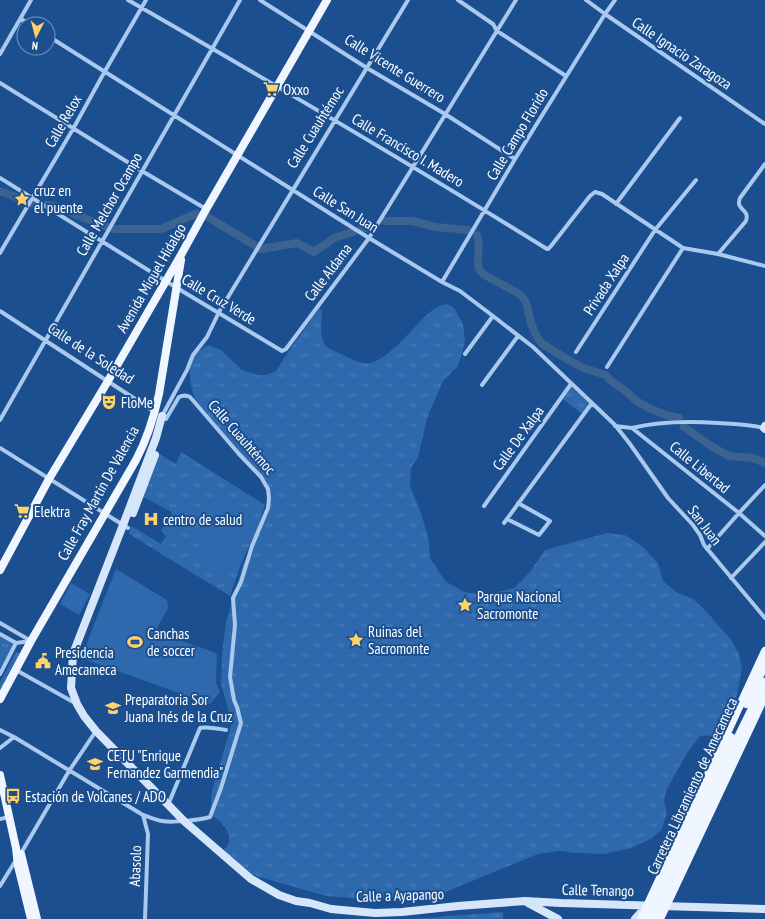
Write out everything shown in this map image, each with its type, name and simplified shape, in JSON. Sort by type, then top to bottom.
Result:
[{"type":"main road","name":"Avenida Miguel Hidalgo","points":[[0,570],[49,479],[181,256],[237,155],[327,0]]},
{"type":"main road","name":"Calle Fray Martín De Valencia","points":[[0,699],[31,641],[105,514],[148,435],[161,416],[159,394],[181,256]]},
{"type":"main road","name":"Calle Cuauhtémoc","points":[[161,416],[159,444],[137,496],[92,613],[73,654],[71,688],[77,704],[96,731],[184,821]]},
{"type":"main road","points":[[641,919],[765,651]]},
{"type":"main road","name":"Carretera Libramiento de Amecameca","points":[[652,919],[734,738],[765,665]]},
{"type":"main road","name":"Carretera Libramiento de Amecameca","points":[[646,919],[734,738],[765,682]]},
{"type":"main road","points":[[660,919],[765,696]]},
{"type":"main road","points":[[0,775],[18,853],[30,919]]},
{"type":"main road","name":"Calle a Ayapango","points":[[184,821],[256,882],[279,895],[296,901],[331,909],[402,912],[526,901]]},
{"type":"main road","points":[[18,853],[37,919]]},
{"type":"main road","points":[[526,901],[558,919]]},
{"type":"main road","name":"Calle Tenango","points":[[526,901],[561,904],[647,907],[666,906],[765,909]]},
{"type":"main road","points":[[635,919],[647,907]]},
{"type":"street","points":[[23,16],[31,0]]},
{"type":"street","name":"Calle Francisco I. Madero","points":[[128,0],[277,86],[548,249],[590,196],[595,192],[602,194],[616,204]]},
{"type":"street","name":"Calle Relox","points":[[0,253],[73,129],[146,0]]},
{"type":"street","name":"Calle Melchor Ocampo","points":[[0,420],[240,0]]},
{"type":"street","name":"Calle Vicente Guerrero","points":[[260,0],[515,159]]},
{"type":"street","name":"Calle Cuauhtémoc","points":[[161,416],[187,370],[193,355],[207,337],[219,312],[258,246],[408,0]]},
{"type":"street","points":[[458,0],[493,24],[497,31],[566,76]]},
{"type":"street","name":"Calle Aldama","points":[[282,351],[286,349],[369,238],[516,0]]},
{"type":"street","name":"Calle Ignacio Zaragoza","points":[[586,0],[765,124]]},
{"type":"street","name":"Calle Campo Florido","points":[[442,282],[515,159],[614,0]]},
{"type":"street","points":[[0,54],[16,27]]},
{"type":"street","name":"Calle San Juan","points":[[56,41],[369,238],[442,282],[460,291],[533,347],[615,426]]},
{"type":"street","points":[[0,84],[142,171],[204,214]]},
{"type":"street","points":[[680,118],[616,204],[683,248],[718,254],[765,266]]},
{"type":"street","points":[[718,254],[746,221],[746,213],[740,207],[738,202],[765,164]]},
{"type":"street","name":"Calle Cruz Verde","points":[[0,178],[31,200],[37,201],[48,207],[177,288],[282,351]]},
{"type":"street","name":"Privada Xalpa","points":[[576,352],[655,230],[696,180]]},
{"type":"street","points":[[607,367],[683,248]]},
{"type":"street","name":"Calle de la Soledad","points":[[0,311],[161,416]]},
{"type":"street","points":[[466,354],[493,316]]},
{"type":"street","points":[[482,386],[518,336]]},
{"type":"street","name":"Calle De Xalpa","points":[[484,506],[571,384]]},
{"type":"street","name":"Calle Cuauhtémoc","points":[[161,416],[179,397],[187,395],[224,438],[261,477],[268,489],[269,498],[268,508],[252,546],[241,582],[233,598],[235,625],[230,677],[234,700],[241,723],[221,788],[210,817],[184,821]]},
{"type":"street","points":[[518,503],[550,521],[539,535],[505,521],[518,503],[592,403]]},
{"type":"street","points":[[615,426],[632,428],[657,423],[706,422],[749,425],[765,428]]},
{"type":"street","name":"San Juan","points":[[615,426],[630,444],[668,498],[693,524],[707,549],[765,618]]},
{"type":"street","name":"Calle Libertad","points":[[632,428],[739,513],[765,536]]},
{"type":"street","points":[[0,448],[126,526]]},
{"type":"street","points":[[707,549],[765,485]]},
{"type":"street","points":[[731,578],[765,542]]},
{"type":"street","points":[[0,623],[31,641]]},
{"type":"street","points":[[0,634],[16,643],[31,641]]},
{"type":"street","points":[[0,674],[16,643]]},
{"type":"street","points":[[16,670],[77,704]]},
{"type":"street","points":[[168,804],[200,728],[205,726],[213,729],[226,730]]},
{"type":"street","points":[[0,730],[144,815],[162,821],[184,821]]},
{"type":"street","points":[[0,886],[18,853],[69,771],[96,731]]},
{"type":"street","points":[[0,748],[14,737]]},
{"type":"street","name":"Abasolo","points":[[144,815],[148,834],[145,919]]},
{"type":"street","points":[[0,820],[10,817]]},
{"type":"green space","name":"Parque Nacional Sacromonte","points":[[447,304],[454,308],[463,324],[465,340],[457,367],[443,381],[427,418],[418,457],[411,468],[410,486],[421,513],[429,541],[430,558],[445,581],[464,592],[485,595],[514,588],[529,573],[545,550],[607,533],[625,535],[642,546],[658,563],[663,581],[678,593],[693,599],[705,610],[732,641],[739,654],[742,669],[734,708],[722,735],[700,736],[687,753],[667,789],[664,800],[667,813],[662,829],[651,839],[631,848],[604,854],[559,851],[538,854],[443,893],[363,901],[351,898],[327,896],[243,872],[223,850],[229,841],[227,831],[220,821],[210,815],[212,791],[232,723],[221,684],[222,654],[226,622],[243,565],[260,529],[267,506],[267,489],[263,481],[195,399],[191,384],[190,366],[195,354],[208,345],[221,350],[242,370],[257,375],[266,375],[276,371],[320,308],[322,312],[322,337],[325,345],[328,348],[355,361],[370,363],[386,355],[435,308]]},
{"type":"green space","points":[[571,387],[590,404],[582,414],[563,399]]},
{"type":"green space","points":[[181,452],[265,505],[256,532],[241,564],[230,596],[129,534],[131,526],[161,544],[166,536],[161,531],[172,512],[143,497],[159,454],[176,464]]},
{"type":"green space","points":[[221,498],[256,517],[227,574],[194,557]]},
{"type":"green space","name":"Canchas de soccer","points":[[116,569],[167,600],[168,608],[155,632],[217,654],[216,683],[220,692],[210,704],[81,658]]},
{"type":"green space","points":[[71,583],[90,594],[79,615],[60,604]]},
{"type":"green space","points":[[0,635],[14,643],[0,668]]},
{"type":"green space","points":[[16,652],[21,654],[0,692],[0,682]]},
{"type":"green space","points":[[503,912],[503,919],[411,919]]},
{"type":"waterway","points":[[0,191],[31,203],[55,206],[114,229],[161,229],[195,214],[206,216],[261,249],[297,243],[314,252],[336,237],[353,232]]},
{"type":"waterway","points":[[385,221],[412,221],[436,227],[468,230]]},
{"type":"waterway","points":[[361,229],[370,227]]},
{"type":"waterway","points":[[477,235],[479,244],[479,269],[483,274],[521,295],[526,302],[531,323],[541,343],[586,369],[606,375],[610,380],[638,402],[663,414],[679,418]]},
{"type":"waterway","points":[[684,427],[714,448],[729,456],[753,458],[765,463]]},
{"type":"place","name":"Oxxo","points":[[271,89]]},
{"type":"place","name":"cruz en el puente","points":[[22,199]]},
{"type":"place","name":"FloMe","points":[[109,402]]},
{"type":"place","name":"Elektra","points":[[22,511]]},
{"type":"place","name":"centro de salud","points":[[151,519]]},
{"type":"place","name":"Parque Nacional Sacromonte","points":[[465,605]]},
{"type":"place","name":"Ruinas del Sacromonte","points":[[356,640]]},
{"type":"place","name":"Canchas de soccer","points":[[135,642]]},
{"type":"place","name":"Presidencia Amecameca","points":[[43,661]]},
{"type":"place","name":"Preparatoria Sor Juana Inés de la Cruz","points":[[113,708]]},
{"type":"place","name":"CETU \"Enrique Fernandez Garmendia\"","points":[[95,764]]},
{"type":"place","name":"Estación de Volcanes / ADO","points":[[13,796]]}]
